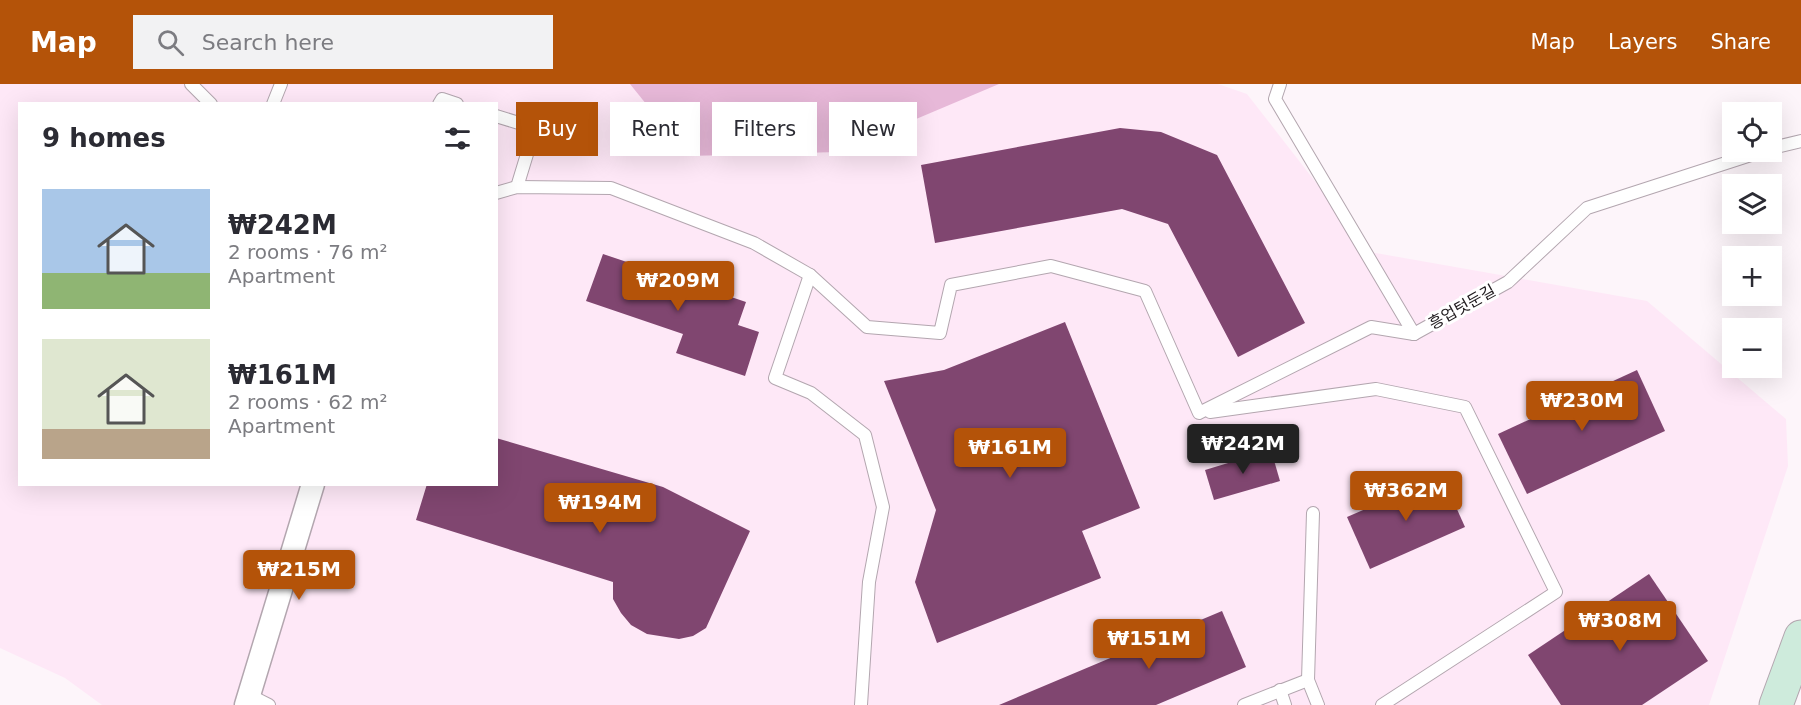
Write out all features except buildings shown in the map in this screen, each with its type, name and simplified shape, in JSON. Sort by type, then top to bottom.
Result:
[{"type":"street","points":[[255,702],[312,486]]},
{"type":"street","points":[[1776,705],[1801,637]]},
{"type":"lane","points":[[191,84],[209,102]]},
{"type":"lane","points":[[274,102],[281,84]]},
{"type":"lane","name":"흥업텃둔길","points":[[1280,84],[1275,99],[1414,334],[1508,282],[1587,208],[1729,162]]},
{"type":"lane","points":[[498,117],[535,129],[517,187]]},
{"type":"lane","points":[[1782,146],[1801,141]]},
{"type":"lane","points":[[498,192],[517,187],[612,188],[754,243],[810,275],[867,327],[940,333],[951,285],[1051,266],[1145,291],[1199,413]]},
{"type":"lane","points":[[810,275],[775,378],[812,393],[865,435],[884,507],[870,582],[861,705]]},
{"type":"lane","points":[[1199,413],[1371,327],[1414,334]]},
{"type":"lane","points":[[1199,413],[1376,389],[1465,406],[1556,592],[1382,705]]},
{"type":"lane","points":[[1313,513],[1308,680],[1318,705]]},
{"type":"lane","points":[[1244,705],[1308,680]]},
{"type":"lane","points":[[1280,690],[1285,705]]},
{"type":"shaded area","points":[[0,84],[1218,84],[1247,94],[1370,252],[1647,301],[1722,365],[1722,378],[1738,378],[1786,419],[1788,466],[1709,705],[102,705],[65,678],[0,648]]},
{"type":"shaded area","points":[[630,84],[999,84],[917,119],[917,102],[829,102],[829,152],[817,153],[817,102],[712,102],[712,155],[700,156],[700,102],[644,102]]}]
